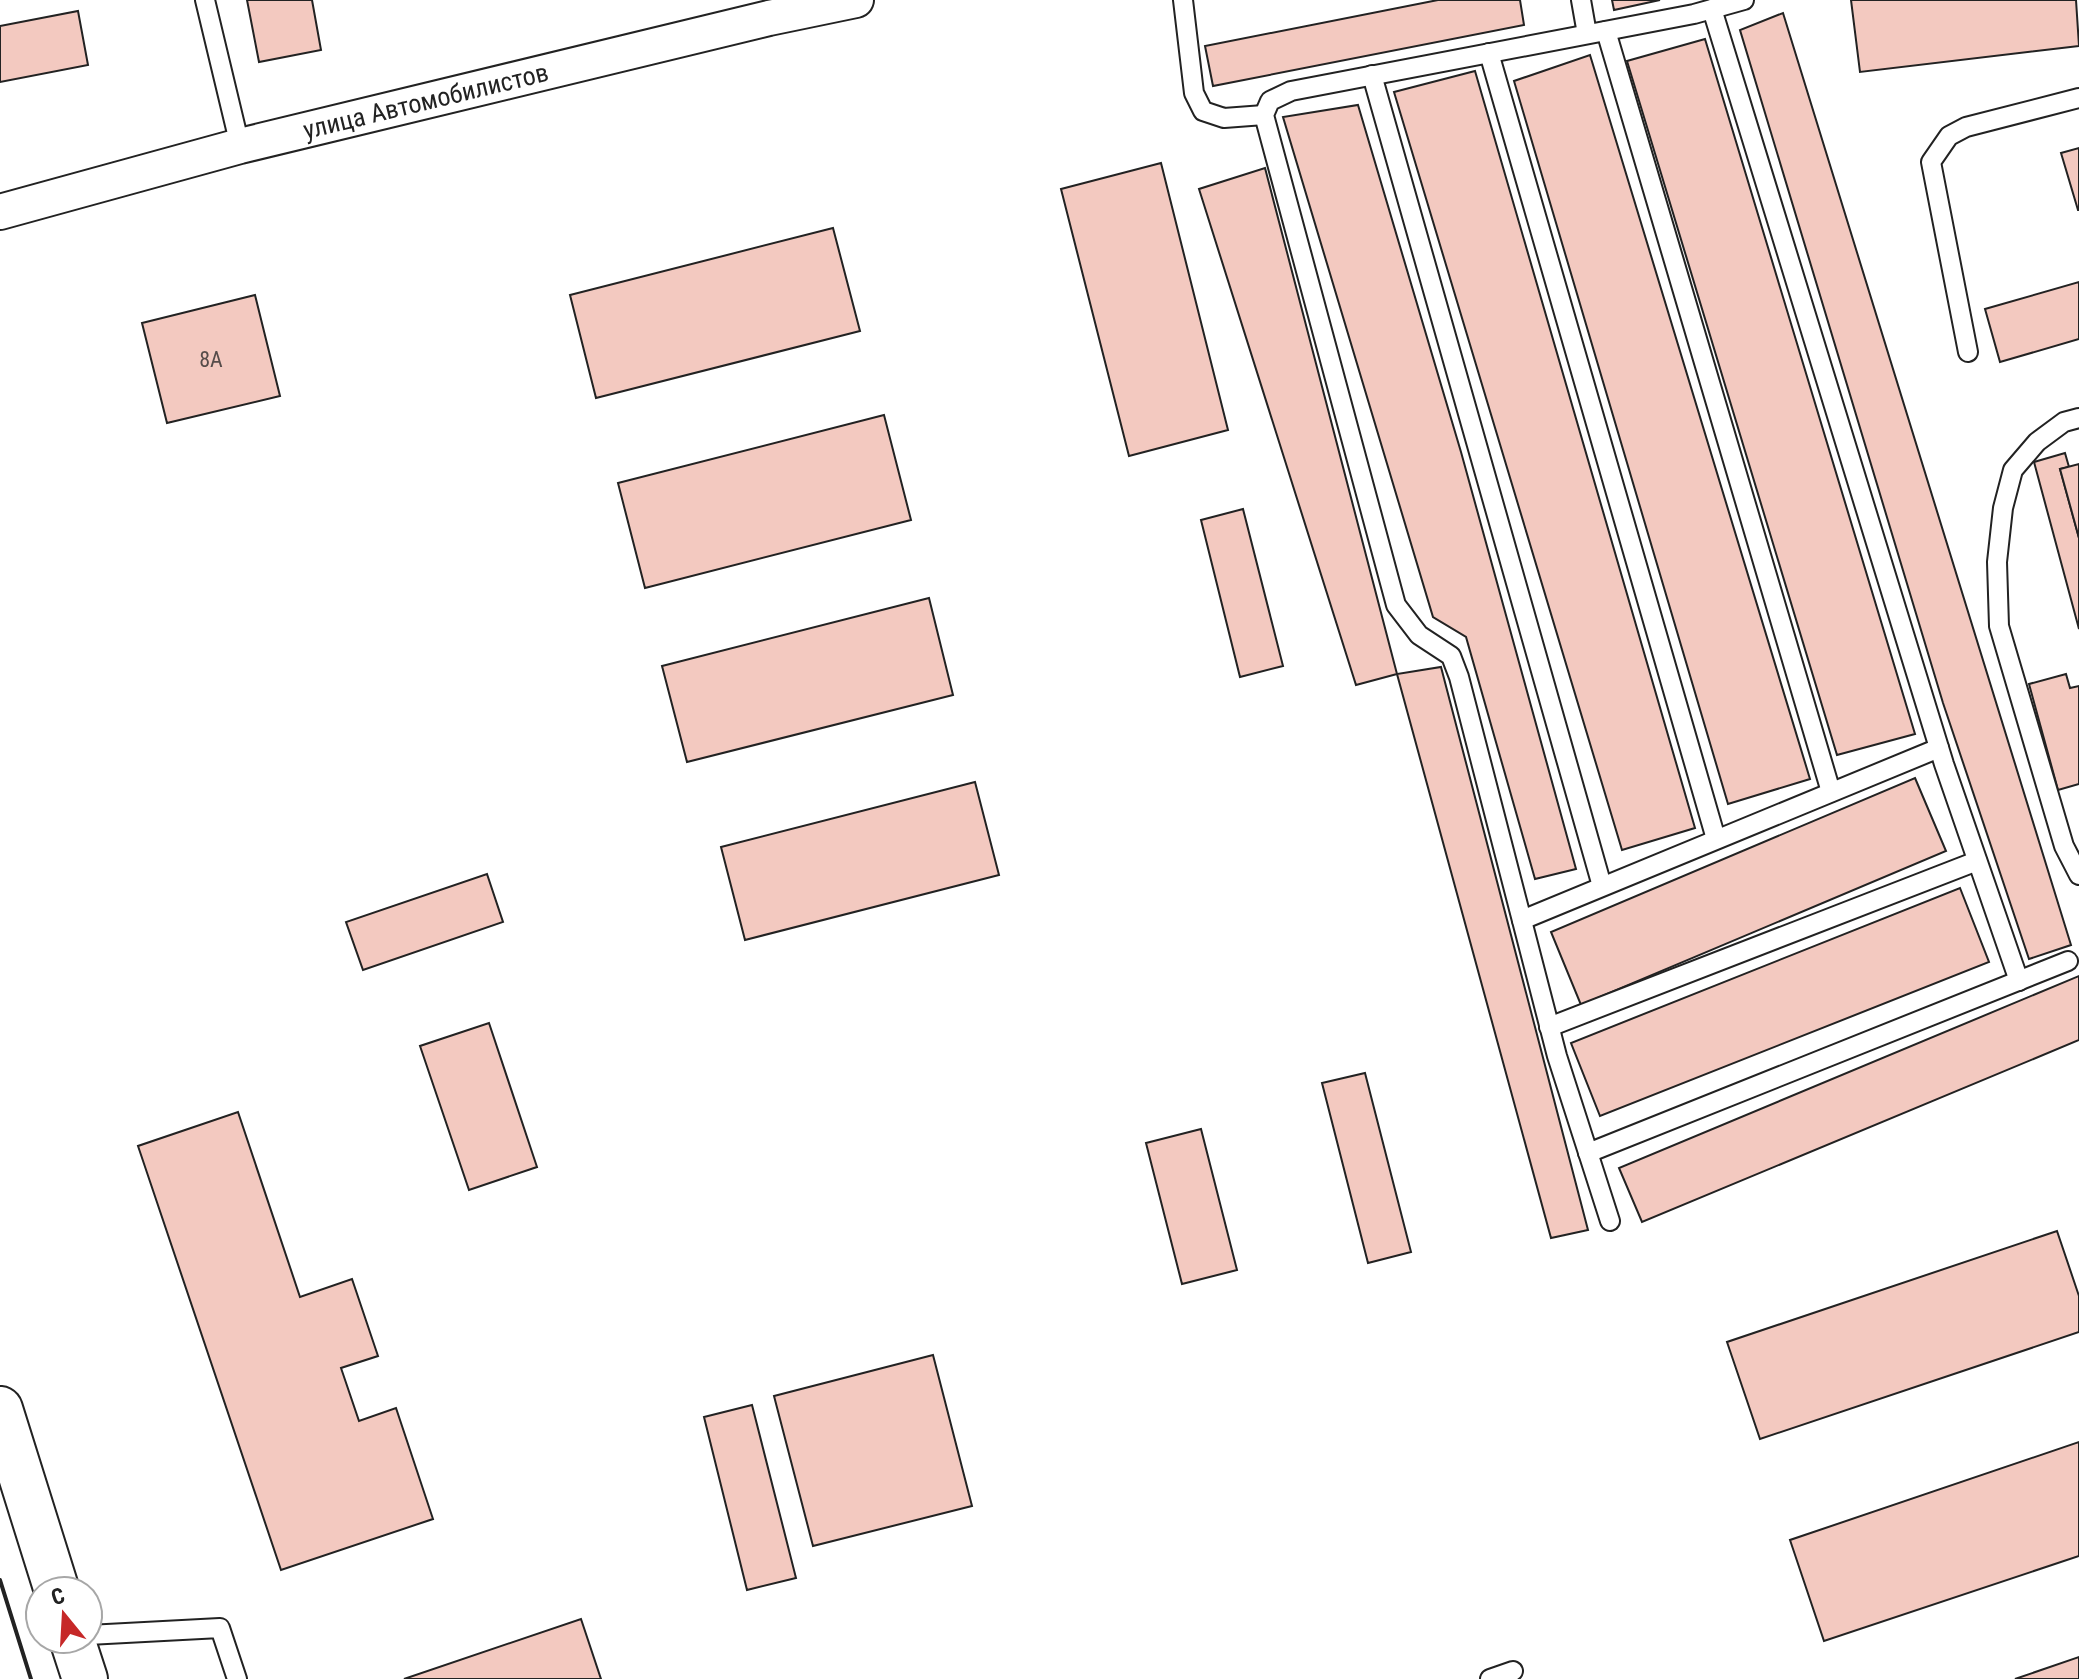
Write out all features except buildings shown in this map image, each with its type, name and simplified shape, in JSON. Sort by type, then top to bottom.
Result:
[{"type":"street","name":"улица Автомобилистов","points":[[0,212],[240,146],[842,1]]},
{"type":"street","points":[[0,1409],[52,1575]]},
{"type":"street","points":[[77,1655],[85,1679]]},
{"type":"lane","points":[[205,0],[240,146]]},
{"type":"lane","points":[[1183,0],[1194,93],[1203,111],[1224,118],[1264,115]]},
{"type":"lane","points":[[1581,0],[1587,34]]},
{"type":"lane","points":[[1610,1221],[1549,1027],[1459,677],[1451,656],[1419,635],[1396,605],[1264,115],[1270,101],[1291,91],[1606,31],[1744,0]]},
{"type":"lane","points":[[1712,9],[1939,748],[2019,981]]},
{"type":"lane","points":[[1606,31],[1831,792]]},
{"type":"lane","points":[[1489,53],[1716,839]]},
{"type":"lane","points":[[1372,75],[1602,886]]},
{"type":"lane","points":[[1968,352],[1931,162],[1949,136],[1966,127],[2079,98]]},
{"type":"lane","points":[[2079,418],[2064,422],[2037,442],[2013,470],[2003,508],[1997,562],[1999,626],[2064,846],[2079,875]]},
{"type":"lane","points":[[1522,920],[1939,748]]},
{"type":"lane","points":[[1549,1027],[1977,861]]},
{"type":"lane","points":[[1588,1153],[2068,961]]},
{"type":"lane","points":[[104,1634],[220,1628],[237,1679]]},
{"type":"lane","points":[[1490,1679],[1513,1671]]},
{"type":"wall","points":[[0,1580],[31,1679]]}]
